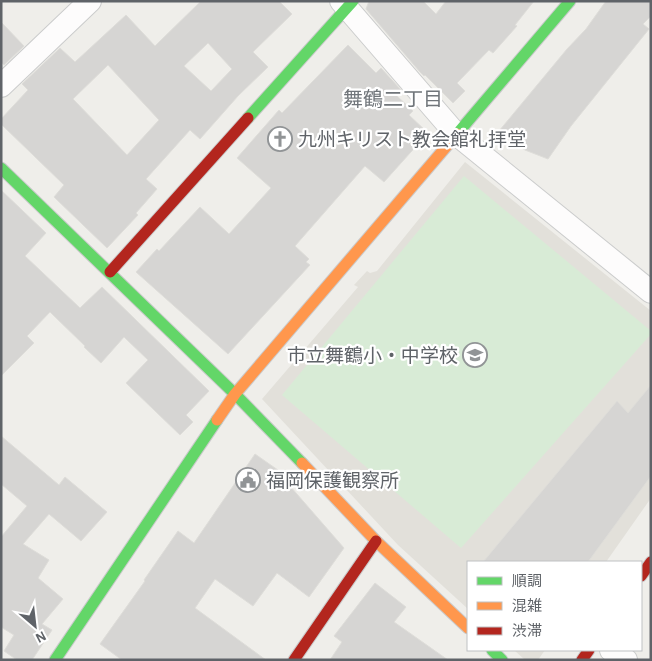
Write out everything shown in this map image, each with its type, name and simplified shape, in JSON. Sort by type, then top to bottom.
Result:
[{"type":"street","points":[[1,86],[90,1]]},
{"type":"street","points":[[55,660],[235,394],[570,1]]},
{"type":"street","points":[[110,272],[347,3],[456,134],[651,292]]},
{"type":"street","points":[[1,168],[235,394],[376,541],[467,627]]},
{"type":"street","points":[[294,660],[376,541]]},
{"type":"street","points":[[642,575],[651,562]]},
{"type":"street","points":[[493,651],[502,660]]},
{"type":"street","points":[[612,651],[626,660]]},
{"type":"shaded area","name":"市立舞鶴小・中学校","points":[[465,162],[651,311],[651,498],[607,561],[467,561],[467,608],[398,545],[262,399],[358,287],[354,285],[367,271],[370,273],[377,271]]},
{"type":"shaded area","points":[[515,651],[544,651],[538,660],[525,660]]},
{"type":"green space","name":"市立舞鶴小・中学校","points":[[464,176],[651,331],[651,334],[461,548],[282,395]]},
{"type":"building","points":[[201,1],[279,1],[292,14],[253,52],[268,67],[238,96],[200,139],[190,130],[146,179],[157,189],[136,213],[138,215],[107,248],[54,197],[64,185],[1,124],[1,119],[28,90],[22,84],[60,48],[75,62],[126,15],[155,46]],"holes":[[[208,43],[232,69],[211,91],[184,66]],[[108,65],[159,120],[127,155],[73,99]]]},
{"type":"building","points":[[369,1],[423,1],[436,14],[446,1],[534,1],[515,25],[517,26],[493,53],[489,50],[457,83],[465,91],[453,103],[420,72],[366,9]]},
{"type":"building","points":[[606,1],[651,1],[651,16],[643,24],[649,29],[571,126],[548,159],[511,142],[499,131],[586,29]]},
{"type":"building","points":[[1,22],[24,46],[4,65],[1,62]]},
{"type":"building","points":[[348,45],[376,73],[381,68],[402,91],[397,96],[413,111],[409,115],[428,133],[384,182],[365,166],[295,246],[309,259],[306,262],[310,265],[228,354],[136,272],[157,249],[159,251],[200,207],[229,234],[271,188],[237,158],[279,110],[282,113]]},
{"type":"building","points":[[1,190],[46,233],[25,256],[80,308],[102,287],[209,391],[186,415],[193,422],[180,435],[126,383],[148,360],[124,337],[101,363],[50,312],[27,336],[34,343],[1,376]]},
{"type":"building","points":[[651,385],[651,476],[589,561],[484,561],[617,401],[628,413]]},
{"type":"building","points":[[1,436],[59,485],[65,477],[107,512],[81,541],[49,514],[23,544],[49,560],[38,578],[63,599],[42,624],[52,630],[32,660],[17,660],[4,651],[14,635],[1,627],[1,537],[27,506],[1,484]]},
{"type":"building","points":[[255,454],[285,475],[283,478],[344,548],[309,597],[277,573],[253,606],[215,579],[195,608],[266,660],[122,660],[100,644],[178,531],[194,543]]},
{"type":"building","points":[[375,583],[406,607],[394,622],[448,660],[330,660],[342,642],[334,636]]},
{"type":"traffic: fast","points":[[248,118],[353,1]]},
{"type":"traffic: fast","points":[[457,134],[570,1]]},
{"type":"traffic: fast","points":[[1,168],[235,394],[302,463]]},
{"type":"traffic: fast","points":[[55,660],[217,420]]},
{"type":"traffic: fast","points":[[493,651],[502,660]]},
{"type":"traffic: slow","points":[[217,420],[235,394],[457,134]]},
{"type":"traffic: slow","points":[[302,463],[376,541],[467,627]]},
{"type":"traffic: jam","points":[[110,272],[248,118]]},
{"type":"traffic: jam","points":[[294,660],[376,541]]},
{"type":"traffic: jam","points":[[642,575],[651,562]]},
{"type":"traffic: jam","points":[[582,660],[588,651]]},
{"type":"place","name":"九州キリスト教会館礼拝堂","points":[[280,139]]},
{"type":"place","name":"市立舞鶴小・中学校","points":[[475,355]]},
{"type":"place","name":"福岡保護観察所","points":[[248,480]]},
{"type":"district","name":"舞鶴二丁目","points":[[393,99]]}]
